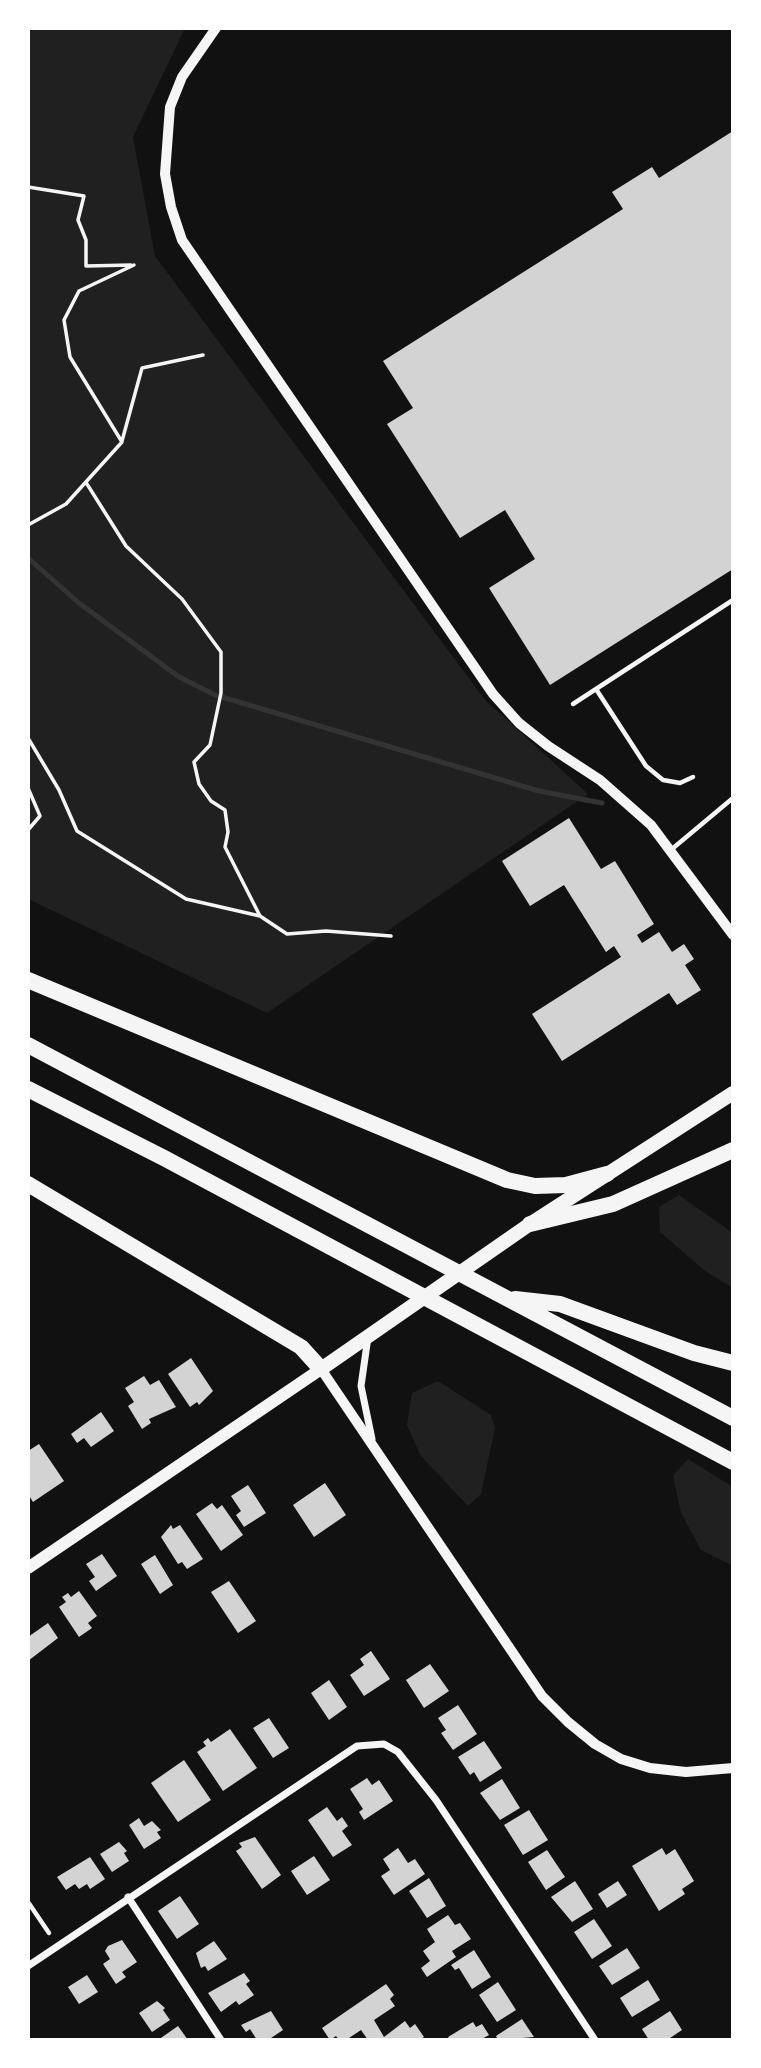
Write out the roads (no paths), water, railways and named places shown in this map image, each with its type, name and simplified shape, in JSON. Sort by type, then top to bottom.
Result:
[{"type":"highway","points":[[28,980],[507,1180],[536,1186],[566,1185],[607,1174]]},
{"type":"highway","points":[[28,1045],[733,1418]]},
{"type":"highway","points":[[28,1089],[164,1158],[733,1462]]},
{"type":"highway","points":[[530,1224],[613,1204],[733,1150]]},
{"type":"highway","points":[[28,1184],[301,1347],[321,1369]]},
{"type":"highway","points":[[504,1298],[560,1304],[694,1353],[733,1363]]},
{"type":"main road","points":[[28,1568],[530,1224],[733,1093]]},
{"type":"street","points":[[216,28],[182,77],[170,107],[165,174],[171,207],[182,240],[493,694],[519,723],[627,802],[672,849],[733,935]]},
{"type":"street","points":[[368,1335],[361,1386],[373,1443]]},
{"type":"street","points":[[321,1369],[542,1696],[595,1744],[621,1759],[650,1768],[686,1772],[733,1768]]},
{"type":"street","points":[[28,1966],[357,1746],[384,1744],[398,1752],[436,1800],[594,2040]]},
{"type":"street","points":[[128,1897],[221,2040]]},
{"type":"lane","points":[[573,704],[733,600]]},
{"type":"lane","points":[[596,689],[646,766],[663,780],[680,783],[693,777]]},
{"type":"lane","points":[[672,849],[733,798]]},
{"type":"lane","points":[[28,1902],[50,1933]]},
{"type":"waterway","points":[[28,558],[79,603],[179,677],[215,695],[539,791],[602,803]]}]
